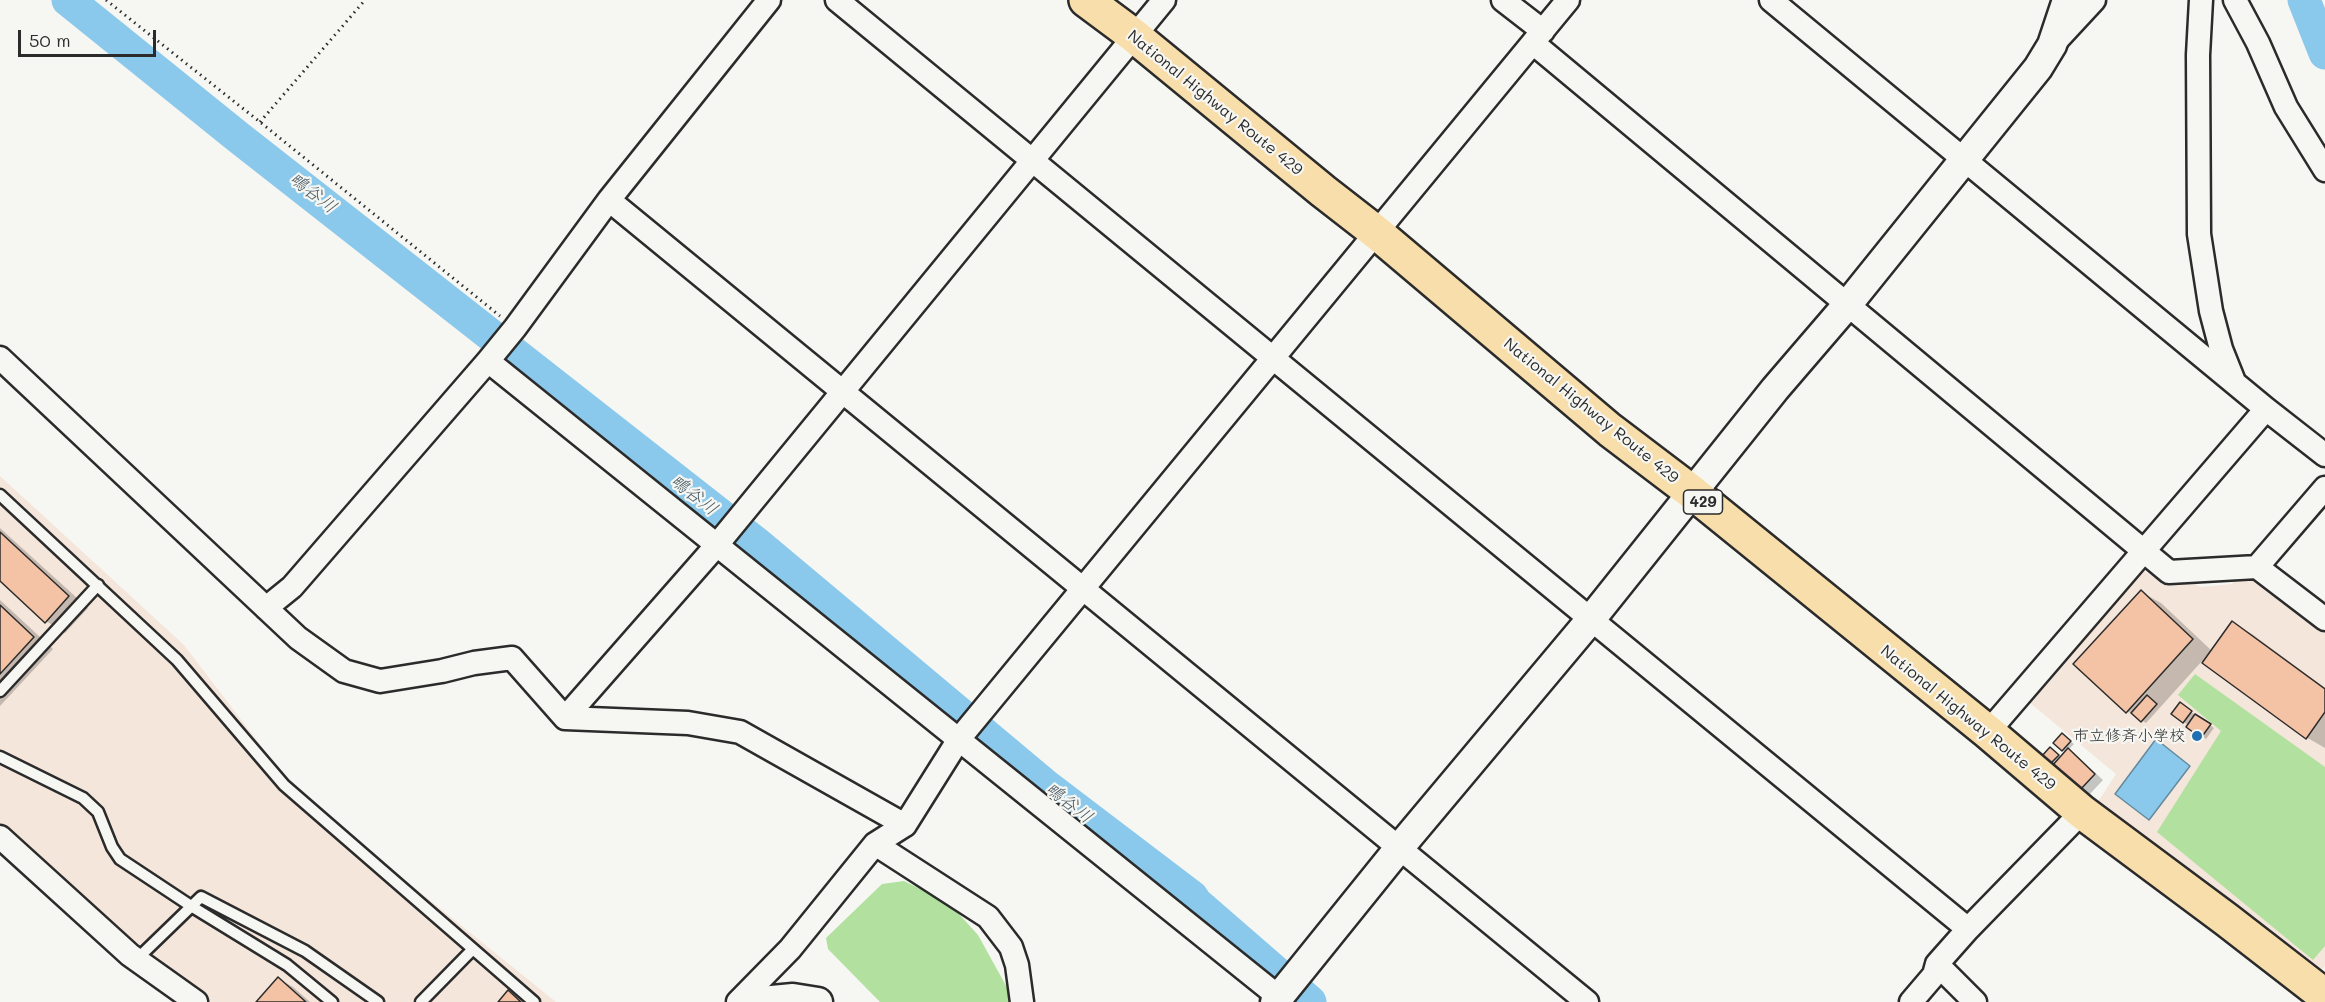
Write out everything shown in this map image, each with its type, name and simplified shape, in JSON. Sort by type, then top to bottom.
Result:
[{"type":"highway","name":"National Highway Route 429","points":[[1086,0],[1377,233],[1610,430],[1693,494],[1988,732],[2082,812],[2228,920],[2322,995]]},
{"type":"street","points":[[266,608],[292,587],[488,361],[609,200],[769,0]]},
{"type":"street","points":[[837,0],[1968,929]]},
{"type":"street","points":[[564,718],[716,546],[1164,0]]},
{"type":"street","points":[[1503,0],[1538,37],[1848,304],[2169,572],[2257,567],[2325,619]]},
{"type":"street","points":[[738,1002],[790,949],[875,844],[905,825],[959,739],[1568,0]]},
{"type":"street","points":[[1771,0],[2266,409],[2325,455]]},
{"type":"street","points":[[2052,45],[2067,0]]},
{"type":"street","points":[[488,361],[959,739],[1277,1000],[1400,847],[1592,618],[1775,389],[1848,304],[2038,68],[2052,45],[2094,0]]},
{"type":"street","points":[[2201,0],[2198,67],[2199,234],[2211,312],[2221,349],[2234,381]]},
{"type":"street","points":[[2235,0],[2258,43],[2286,107],[2325,170]]},
{"type":"street","points":[[609,200],[1587,1002]]},
{"type":"street","points":[[0,358],[298,638],[344,671],[380,681],[512,658],[564,718],[688,723],[740,732],[905,825]]},
{"type":"street","points":[[1988,732],[2266,409]]},
{"type":"street","points":[[2257,567],[2325,488]]},
{"type":"street","points":[[1911,1002],[1934,975],[1938,964],[1968,929],[2082,812]]},
{"type":"street","points":[[0,837],[136,960],[196,1002]]},
{"type":"street","points":[[875,844],[988,917],[1011,947],[1017,965],[1022,1002]]},
{"type":"street","points":[[1938,964],[1975,1002]]},
{"type":"street","points":[[751,1002],[793,998],[818,1002]]},
{"type":"lane","points":[[0,495],[177,660],[284,785],[534,1002]]},
{"type":"lane","points":[[0,691],[98,585]]},
{"type":"lane","points":[[0,757],[83,798],[98,812],[112,847],[120,859],[287,965],[332,1002]]},
{"type":"lane","points":[[136,960],[201,897],[305,951],[365,998],[378,1002]]},
{"type":"lane","points":[[421,1002],[473,949]]},
{"type":"path","points":[[106,0],[515,328]]},
{"type":"path","points":[[260,122],[365,0]]},
{"type":"shaded area","points":[[0,476],[184,645],[297,793],[556,1002],[205,1002],[95,922],[0,831]]},
{"type":"shaded area","name":"市立修斉小学校","points":[[2139,568],[2166,584],[2190,581],[2201,587],[2232,584],[2236,577],[2251,576],[2325,633],[2325,966],[2321,971],[2313,973],[2094,808],[2116,774],[2024,698]]},
{"type":"green space","points":[[2195,674],[2325,767],[2325,946],[2313,960],[2157,832],[2221,731],[2178,695]]},
{"type":"green space","points":[[904,881],[949,903],[978,935],[1015,1002],[880,1002],[828,949],[826,938],[882,884]]},
{"type":"water","points":[[2156,739],[2190,766],[2149,820],[2115,794]]},
{"type":"building","points":[[0,532],[69,596],[45,623],[0,581]]},
{"type":"building","points":[[2141,590],[2193,639],[2126,713],[2073,664]]},
{"type":"building","points":[[0,605],[34,637],[0,674]]},
{"type":"building","points":[[2232,621],[2325,689],[2325,712],[2306,739],[2202,663]]},
{"type":"building","points":[[2147,695],[2157,704],[2141,722],[2131,713]]},
{"type":"building","points":[[2180,702],[2192,711],[2183,723],[2171,714]]},
{"type":"building","points":[[2195,714],[2211,724],[2201,738],[2186,727]]},
{"type":"building","points":[[2062,733],[2071,741],[2062,751],[2053,743]]},
{"type":"building","points":[[2050,747],[2059,755],[2049,765],[2041,757]]},
{"type":"building","points":[[2068,748],[2095,774],[2079,791],[2052,766]]},
{"type":"building","points":[[278,977],[306,1002],[256,1002]]},
{"type":"building","points":[[508,990],[521,1002],[498,1002]]},
{"type":"waterway","name":"鴫谷川","points":[[68,0],[238,137],[756,543],[1046,786],[1192,897],[1196,903],[1310,1002]]},
{"type":"waterway","points":[[2304,0],[2325,53]]},
{"type":"place","name":"市立修斉小学校","points":[[2197,736]]}]
